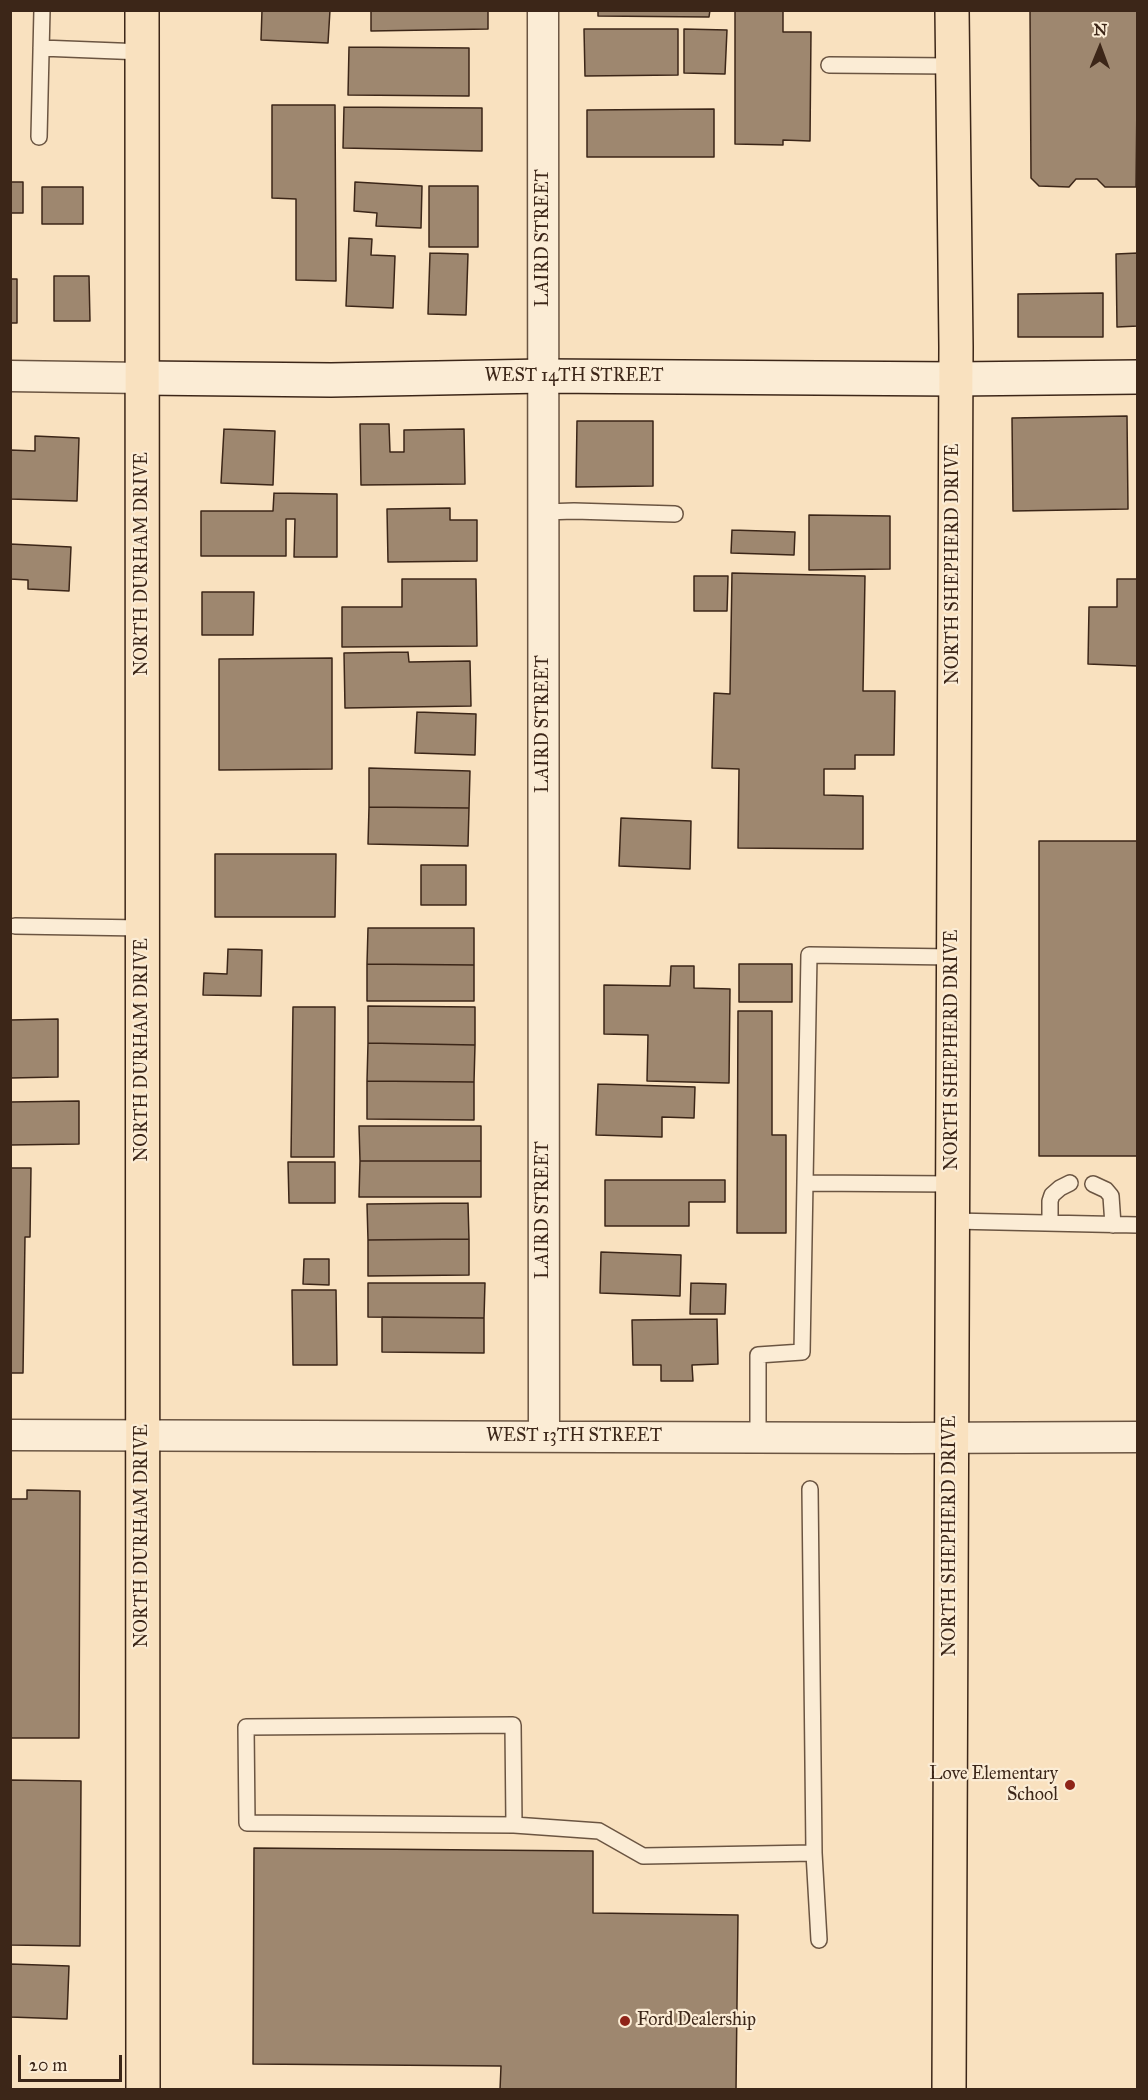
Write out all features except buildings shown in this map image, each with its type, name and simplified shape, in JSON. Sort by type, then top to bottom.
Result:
[{"type":"main road","name":"NORTH DURHAM DRIVE","points":[[142,10],[143,2090]]},
{"type":"main road","name":"NORTH SHEPHERD DRIVE","points":[[949,2090],[955,379],[952,10]]},
{"type":"street","name":"LAIRD STREET","points":[[543,10],[544,1437]]},
{"type":"street","name":"WEST 14TH STREET","points":[[10,376],[331,380],[544,376],[955,379],[1137,377]]},
{"type":"street","name":"WEST 13TH STREET","points":[[10,1435],[1137,1437]]},
{"type":"lane","points":[[39,137],[42,10]]},
{"type":"lane","points":[[41,48],[142,52]]},
{"type":"lane","points":[[829,65],[952,66]]},
{"type":"lane","points":[[544,512],[675,514]]},
{"type":"lane","points":[[15,926],[142,928]]},
{"type":"lane","points":[[758,1437],[758,1355],[802,1352],[808,955],[953,957]]},
{"type":"lane","points":[[805,1183],[953,1184]]},
{"type":"lane","points":[[1050,1223],[1052,1195],[1060,1188],[1070,1184]]},
{"type":"lane","points":[[1093,1184],[1106,1190],[1111,1196],[1113,1225]]},
{"type":"lane","points":[[953,1221],[1137,1225]]},
{"type":"lane","points":[[810,1489],[814,1853],[819,1940]]},
{"type":"lane","points":[[514,1825],[513,1725],[246,1726],[248,1823],[514,1825],[599,1831],[643,1856],[814,1853]]},
{"type":"place","name":"Love Elementary School","points":[[1070,1785]]},
{"type":"place","name":"Ford Dealership","points":[[625,2021]]}]
